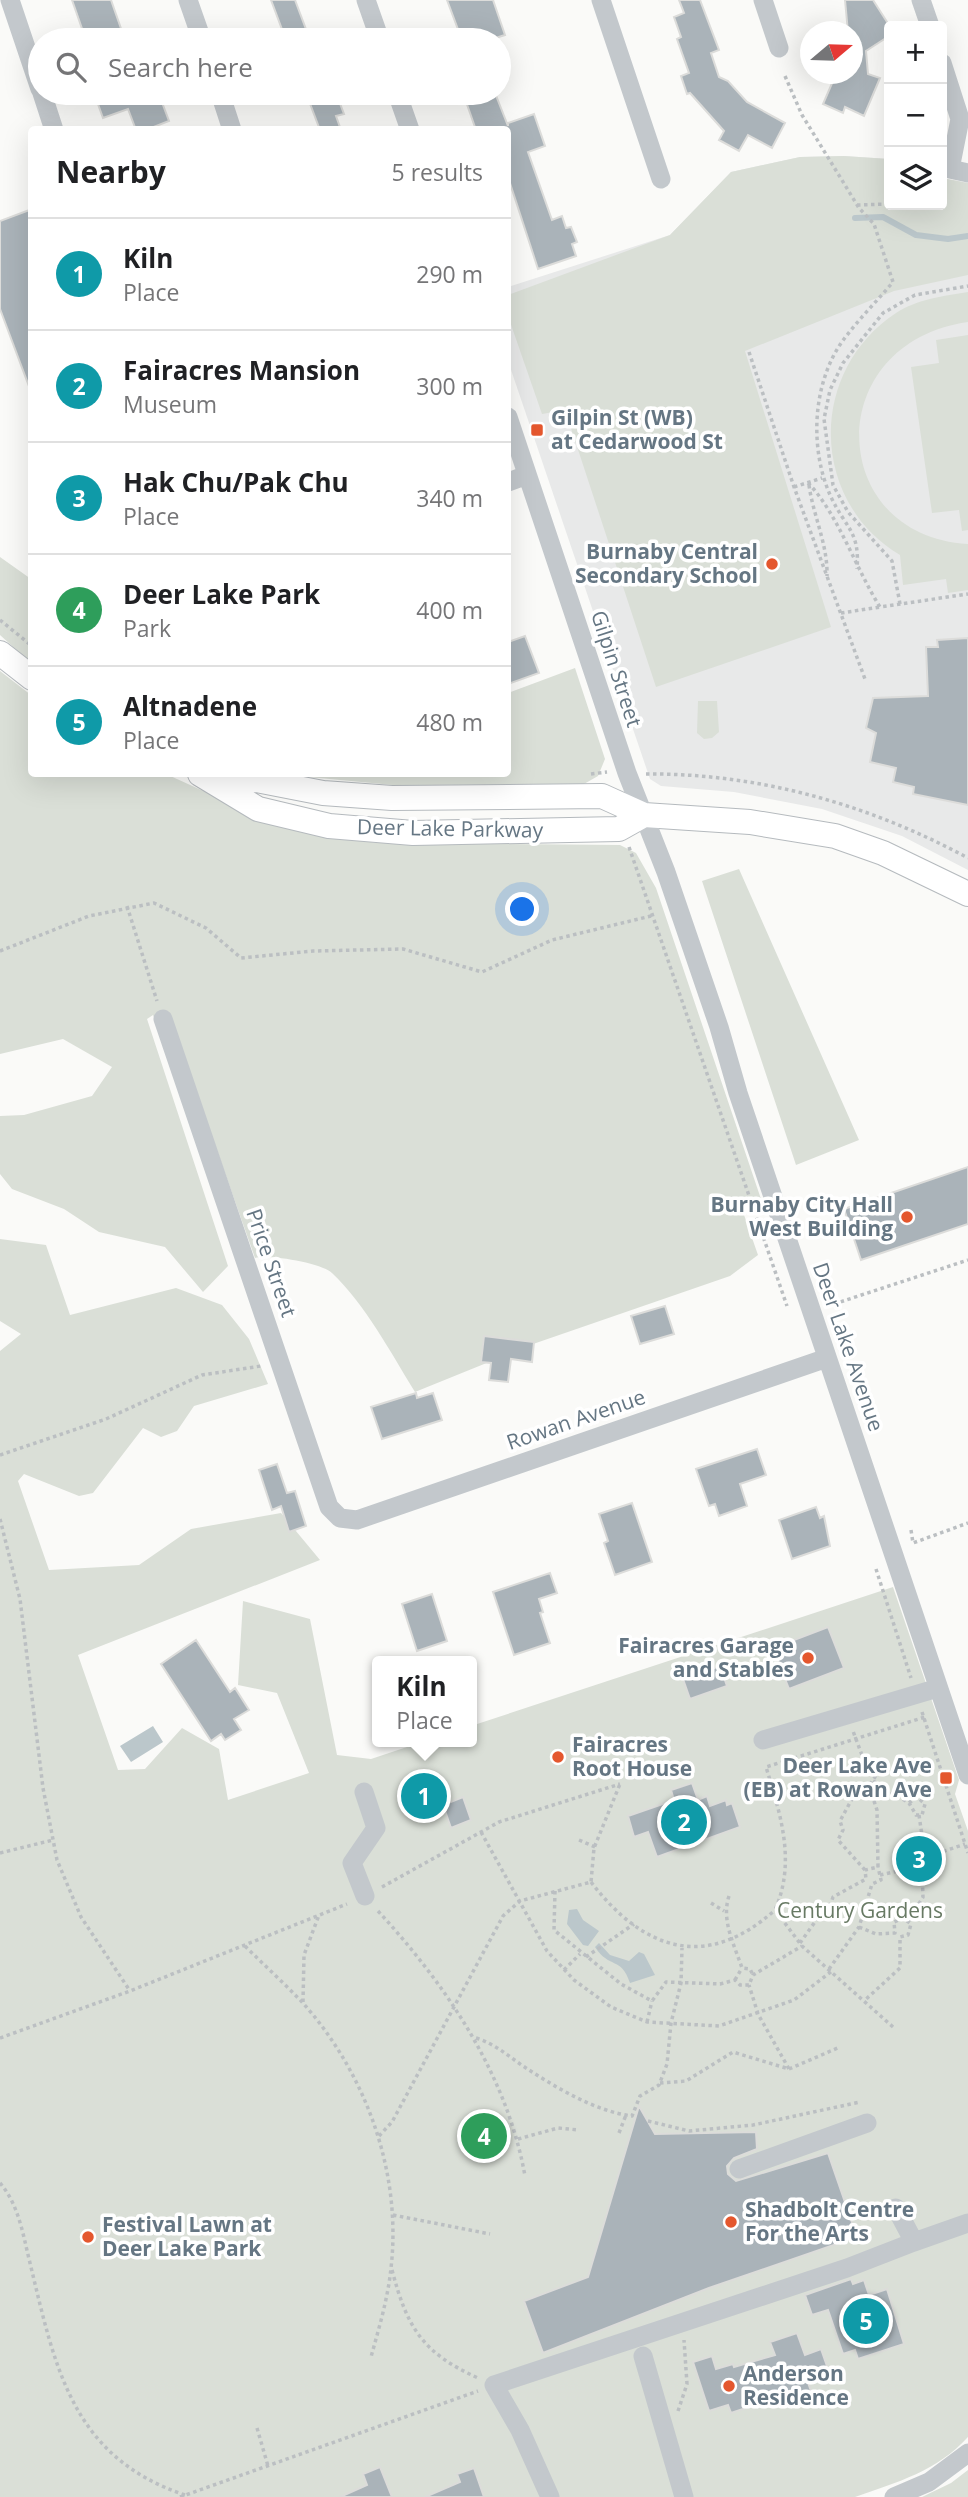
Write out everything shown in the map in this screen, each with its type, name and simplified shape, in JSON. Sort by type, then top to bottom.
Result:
[{"type":"main road","points":[[0,653],[28,675]]},
{"type":"main road","name":"Deer Lake Parkway","points":[[210,778],[258,809],[329,826],[367,831],[413,833],[619,830],[644,816]]},
{"type":"main road","name":"Deer Lake Parkway","points":[[210,778],[256,780],[323,793],[392,797],[602,796],[644,816],[750,821],[835,836],[883,853],[968,894]]},
{"type":"street","points":[[10,0],[28,53]]},
{"type":"street","points":[[188,0],[198,28]]},
{"type":"street","points":[[366,0],[376,28]]},
{"type":"street","points":[[601,0],[662,179]]},
{"type":"street","points":[[763,0],[779,48]]},
{"type":"street","points":[[921,0],[928,21]]},
{"type":"street","points":[[947,79],[960,119],[959,171]]},
{"type":"street","points":[[46,105],[53,126]]},
{"type":"street","points":[[224,105],[231,126]]},
{"type":"street","points":[[401,105],[409,126]]},
{"type":"street","name":"Gilpin Street","points":[[511,426],[627,773],[644,816]]},
{"type":"street","points":[[511,481],[527,475]]},
{"type":"street","name":"Deer Lake Avenue","points":[[644,816],[719,1027],[738,1093],[968,1774]]},
{"type":"street","name":"Price Street","points":[[163,1019],[329,1507],[340,1518]]},
{"type":"street","name":"Rowan Avenue","points":[[340,1518],[356,1520],[827,1358]]},
{"type":"street","points":[[763,1740],[938,1688]]},
{"type":"street","points":[[364,1792],[376,1828],[352,1863],[365,1896]]},
{"type":"street","points":[[739,2169],[867,2123]]},
{"type":"street","points":[[896,2208],[914,2242]]},
{"type":"street","points":[[550,2497],[520,2430],[494,2385],[883,2256],[968,2223]]},
{"type":"street","points":[[643,2356],[684,2497]]},
{"type":"street","points":[[894,2497],[929,2482],[968,2453]]},
{"type":"path","points":[[785,76],[803,116],[858,206],[874,224],[893,282],[842,341],[827,370],[816,420],[822,478],[859,545],[857,569]]},
{"type":"path","points":[[858,206],[884,204]]},
{"type":"path","points":[[900,604],[892,561],[848,512],[833,485],[824,419],[830,390],[843,363],[883,313],[915,295],[968,286]]},
{"type":"path","points":[[750,352],[794,487],[865,679]]},
{"type":"path","points":[[794,487],[822,478]]},
{"type":"path","points":[[808,482],[820,494],[857,569],[880,607]]},
{"type":"path","points":[[808,482],[813,513],[828,559],[827,578]]},
{"type":"path","points":[[840,613],[968,594]]},
{"type":"path","points":[[0,620],[28,643]]},
{"type":"path","points":[[646,774],[739,781],[842,802],[889,819],[968,858]]},
{"type":"path","points":[[629,848],[789,1313]]},
{"type":"path","points":[[0,951],[69,922],[127,906],[154,902],[206,928],[241,958],[313,951],[403,949],[482,972],[552,940],[651,916]]},
{"type":"path","points":[[127,906],[163,1019]]},
{"type":"path","points":[[834,1304],[968,1260]]},
{"type":"path","points":[[0,1455],[106,1419],[202,1375],[256,1368],[279,1357]]},
{"type":"path","points":[[0,1519],[20,1599],[43,1788],[57,1860],[81,1917],[131,1991]]},
{"type":"path","points":[[911,1530],[913,1543],[968,1523]]},
{"type":"path","points":[[874,1565],[968,1853]]},
{"type":"path","points":[[0,2038],[131,1991],[365,1896],[499,1822],[620,1784],[595,1847],[591,1882],[611,1908],[654,1938],[682,1948],[714,1945],[758,1925],[775,1910],[785,1888],[788,1852],[766,1767],[937,1714]]},
{"type":"path","points":[[856,1740],[866,1766],[875,1777],[869,1787]]},
{"type":"path","points":[[873,1781],[909,1803],[919,1815],[924,1849],[930,1856]]},
{"type":"path","points":[[869,1787],[859,1786],[840,1821],[843,1830],[838,1840],[865,1870],[866,1879],[872,1884]]},
{"type":"path","points":[[481,1832],[547,1951],[564,1970],[611,2007],[647,2022],[719,2026],[794,2000],[830,1970],[859,1927],[872,1884],[881,1880],[878,1867],[877,1810],[869,1787]]},
{"type":"path","points":[[909,1803],[917,1797],[925,1804],[919,1815]]},
{"type":"path","points":[[0,1853],[53,1840]]},
{"type":"path","points":[[579,1840],[595,1847]]},
{"type":"path","points":[[930,1856],[965,1844]]},
{"type":"path","points":[[912,1868],[908,1862],[911,1852],[924,1849]]},
{"type":"path","points":[[922,1870],[928,1865],[930,1856]]},
{"type":"path","points":[[865,1870],[878,1867]]},
{"type":"path","points":[[880,1875],[912,1868],[922,1870]]},
{"type":"path","points":[[908,1922],[923,1897],[922,1870]]},
{"type":"path","points":[[789,2070],[758,2014],[749,1984],[753,1975],[801,1944],[822,1912],[829,1910],[833,1897],[866,1879]]},
{"type":"path","points":[[379,2136],[392,2122],[503,1916],[520,1901],[591,1882]]},
{"type":"path","points":[[555,1891],[554,1930],[621,1984],[652,2001]]},
{"type":"path","points":[[365,1896],[418,1957],[476,2038],[518,2139],[525,2176]]},
{"type":"path","points":[[647,2022],[652,2001],[666,1982],[720,1984],[735,1980],[742,1968],[724,1911],[729,1896]]},
{"type":"path","points":[[711,1903],[724,1911]]},
{"type":"path","points":[[775,1910],[801,1944],[893,2027]]},
{"type":"path","points":[[303,2004],[301,1986],[304,1955],[319,1915]]},
{"type":"path","points":[[895,1933],[894,1922],[903,1918],[911,1924],[908,1935],[900,1937]]},
{"type":"path","points":[[586,1957],[634,1924]]},
{"type":"path","points":[[859,1927],[876,1934],[895,1933],[900,1937]]},
{"type":"path","points":[[864,2001],[900,1968],[900,1937]]},
{"type":"path","points":[[245,1946],[303,2004],[357,2083],[379,2136],[392,2215],[391,2268],[371,2357]]},
{"type":"path","points":[[660,2083],[667,2064],[671,2023],[681,1983],[682,1948]]},
{"type":"path","points":[[564,1970],[581,1953]]},
{"type":"path","points":[[742,1968],[750,1969],[753,1975]]},
{"type":"path","points":[[735,1980],[740,1985],[749,1984]]},
{"type":"path","points":[[476,2038],[492,2043],[570,2093],[632,2116],[640,2096],[660,2083],[686,2081],[733,2052],[789,2070],[840,2047]]},
{"type":"path","points":[[648,2122],[689,2131],[727,2128],[860,2102]]},
{"type":"path","points":[[619,2133],[626,2115]]},
{"type":"path","points":[[518,2139],[558,2128],[579,2130]]},
{"type":"path","points":[[0,2183],[19,2217],[54,2362],[67,2393],[103,2444],[120,2460],[160,2486],[186,2495]]},
{"type":"path","points":[[392,2215],[490,2234]]},
{"type":"path","points":[[391,2268],[400,2300],[414,2330],[447,2364],[494,2385]]},
{"type":"path","points":[[666,2428],[681,2406],[687,2384],[681,2324]]},
{"type":"path","points":[[180,2497],[468,2395]]},
{"type":"path","points":[[257,2428],[268,2466]]},
{"type":"shaded area","name":"Burnaby Central Secondary School","points":[[800,157],[884,159],[884,210],[947,210],[947,179],[968,183],[968,870],[902,836],[822,809],[734,792],[661,786],[650,779],[511,370],[511,286],[670,235],[731,172]]},
{"type":"shaded area","points":[[153,1726],[163,1742],[131,1762],[120,1746]]},
{"type":"shaded area","points":[[577,1909],[583,1920],[599,1931],[588,1946],[583,1945],[567,1924],[569,1910]]},
{"type":"shaded area","points":[[599,1943],[610,1955],[629,1961],[639,1952],[644,1954],[655,1975],[630,1983],[623,1969],[600,1954],[595,1947]]},
{"type":"green space","points":[[800,157],[884,159],[884,210],[947,210],[947,179],[968,183],[968,275],[894,291],[745,351],[831,627],[656,687],[565,410],[542,414],[511,325],[511,294],[670,235],[731,172]]},
{"type":"green space","points":[[968,292],[968,322],[920,337],[886,364],[866,399],[859,438],[867,476],[887,509],[921,533],[968,544],[968,590],[948,593],[946,579],[903,585],[900,555],[870,531],[849,503],[836,470],[831,436],[835,401],[847,368],[867,338],[904,308],[931,299]]},
{"type":"green space","points":[[968,335],[968,530],[962,531],[959,510],[932,513],[911,367],[939,363],[936,340]]},
{"type":"green space","points":[[0,557],[28,577],[28,660],[0,635]]},
{"type":"green space","points":[[575,668],[605,759],[598,776],[584,784],[393,785],[309,777],[511,777],[511,692]]},
{"type":"green space","points":[[0,671],[28,693],[28,777],[173,777],[243,809],[329,835],[377,843],[620,845],[636,853],[656,888],[763,1205],[743,1212],[758,1255],[730,1276],[536,1343],[415,1392],[356,1299],[332,1273],[295,1260],[255,1258],[170,1017],[156,1022],[153,1015],[147,1019],[228,1266],[203,1292],[165,1247],[99,1232],[64,1209],[12,1189],[0,1174],[0,1116],[24,1115],[92,1096],[112,1067],[63,1039],[0,1054]]},
{"type":"green space","points":[[698,701],[717,701],[719,732],[712,738],[704,739],[697,733]]},
{"type":"green space","points":[[739,869],[859,1140],[796,1165],[702,881]]},
{"type":"green space","name":"Century Gardens","points":[[0,1239],[46,1245],[70,1315],[176,1288],[222,1305],[249,1339],[268,1384],[194,1406],[177,1431],[161,1437],[143,1428],[93,1493],[79,1496],[24,1474],[18,1481],[49,1570],[139,1565],[191,1529],[281,1513],[320,1560],[78,1655],[118,1770],[145,1769],[182,1728],[219,1749],[228,1800],[309,1773],[277,1693],[238,1685],[243,1601],[310,1619],[337,1755],[371,1759],[407,1747],[477,1747],[477,1724],[893,1587],[959,1780],[955,1794],[968,1831],[968,2437],[956,2449],[916,2474],[855,2497],[0,2497],[0,1351],[21,1334],[0,1321]]},
{"type":"green space","points":[[968,2470],[968,2497],[922,2497],[951,2483]]},
{"type":"building","points":[[72,0],[111,0],[121,28],[82,28]]},
{"type":"building","points":[[271,0],[295,0],[306,28],[282,28]]},
{"type":"building","points":[[447,0],[493,0],[503,28],[458,28]]},
{"type":"building","points":[[679,0],[700,0],[719,50],[711,53],[719,77],[728,81],[747,102],[785,123],[772,148],[748,135],[739,151],[719,140],[724,131],[690,93],[687,94],[681,76],[689,73],[677,39],[681,37],[674,17],[684,13]]},
{"type":"building","points":[[845,0],[873,0],[886,21],[884,21],[884,39],[866,51],[868,74],[880,78],[864,116],[845,107],[843,113],[823,104],[832,84],[863,84],[863,21],[847,21]]},
{"type":"building","points":[[98,105],[163,105],[169,121],[156,126],[134,126],[128,109],[103,118]]},
{"type":"building","points":[[311,105],[341,105],[344,114],[336,116],[340,126],[318,126]]},
{"type":"building","points":[[467,105],[500,105],[508,126],[475,126]]},
{"type":"building","points":[[534,114],[545,146],[528,152],[552,220],[562,216],[566,228],[571,227],[577,242],[572,244],[576,256],[538,269],[511,186],[511,126],[508,126],[508,123]]},
{"type":"building","points":[[28,210],[28,384],[0,309],[0,221]]},
{"type":"building","points":[[525,636],[539,673],[511,683],[511,641]]},
{"type":"building","points":[[968,638],[968,805],[913,794],[914,787],[893,782],[896,768],[870,762],[876,733],[866,728],[873,698],[928,696],[926,647],[938,647],[937,640]]},
{"type":"building","name":"Burnaby City Hall West Building","points":[[968,1167],[968,1224],[861,1260],[844,1209]]},
{"type":"building","points":[[665,1306],[674,1334],[640,1344],[631,1316]]},
{"type":"building","points":[[484,1336],[534,1342],[532,1362],[511,1359],[508,1382],[489,1380],[491,1363],[481,1362]]},
{"type":"building","points":[[416,1393],[417,1398],[433,1393],[442,1420],[382,1439],[371,1407]]},
{"type":"building","points":[[757,1449],[766,1475],[740,1484],[747,1506],[719,1516],[715,1504],[709,1506],[696,1469]]},
{"type":"building","points":[[277,1464],[287,1493],[295,1491],[306,1526],[289,1532],[281,1506],[272,1510],[259,1470]]},
{"type":"building","points":[[632,1503],[652,1562],[615,1575],[604,1543],[608,1541],[599,1514]]},
{"type":"building","points":[[816,1507],[820,1518],[824,1516],[830,1546],[792,1559],[779,1520]]},
{"type":"building","points":[[550,1573],[557,1593],[539,1599],[543,1612],[540,1613],[550,1643],[514,1655],[493,1592]]},
{"type":"building","points":[[432,1594],[447,1641],[417,1651],[402,1604]]},
{"type":"building","name":"Fairacres Garage and Stables","points":[[828,1627],[844,1668],[789,1689],[773,1648]]},
{"type":"building","points":[[196,1640],[230,1692],[235,1688],[249,1710],[234,1719],[241,1730],[225,1740],[221,1734],[211,1741],[161,1664]]},
{"type":"building","points":[[720,1666],[727,1686],[690,1699],[683,1679]]},
{"type":"building","points":[[692,1783],[698,1800],[707,1796],[710,1806],[726,1800],[727,1805],[732,1803],[740,1827],[657,1857],[648,1832],[634,1837],[628,1816],[674,1800],[671,1790]]},
{"type":"building","points":[[463,1797],[471,1820],[451,1828],[443,1805]]},
{"type":"building","points":[[639,2106],[655,2134],[756,2132],[757,2149],[734,2158],[727,2166],[728,2174],[736,2181],[828,2153],[857,2237],[709,2288],[543,2353],[524,2301],[588,2277]]},
{"type":"building","points":[[851,2279],[853,2284],[864,2280],[869,2295],[887,2289],[904,2344],[858,2359],[855,2350],[843,2354],[828,2310],[812,2315],[805,2295]]},
{"type":"building","points":[[797,2333],[805,2355],[821,2349],[828,2369],[806,2377],[811,2391],[790,2398],[788,2394],[731,2413],[728,2405],[709,2411],[693,2362],[712,2356],[716,2369],[733,2364],[734,2367],[775,2355],[770,2342]]},
{"type":"building","points":[[380,2467],[392,2497],[340,2497],[367,2485],[363,2474]]},
{"type":"building","points":[[474,2468],[484,2497],[425,2497],[460,2482],[457,2474]]},
{"type":"waterway","points":[[855,218],[883,217],[916,235],[948,239],[968,236]]},
{"type":"place","name":"Gilpin St (WB) at Cedarwood St","points":[[537,430]]},
{"type":"place","name":"Burnaby Central Secondary School","points":[[772,564]]},
{"type":"place","name":"Burnaby City Hall West Building","points":[[907,1217]]},
{"type":"place","name":"Fairacres Garage and Stables","points":[[808,1658]]},
{"type":"place","name":"Fairacres Root House","points":[[558,1757]]},
{"type":"place","name":"Deer Lake Ave (EB) at Rowan Ave","points":[[946,1778]]},
{"type":"place","name":"Kiln","points":[[424,1796]]},
{"type":"place","name":"Fairacres Mansion","points":[[684,1822]]},
{"type":"place","name":"Hak Chu/Pak Chu","points":[[919,1859]]},
{"type":"place","name":"Deer Lake Park","points":[[484,2136]]},
{"type":"place","name":"Shadbolt Centre For the Arts","points":[[731,2222]]},
{"type":"place","name":"Festival Lawn at Deer Lake Park","points":[[88,2237]]},
{"type":"place","name":"Altnadene","points":[[866,2321]]},
{"type":"place","name":"Anderson Residence","points":[[729,2386]]}]
